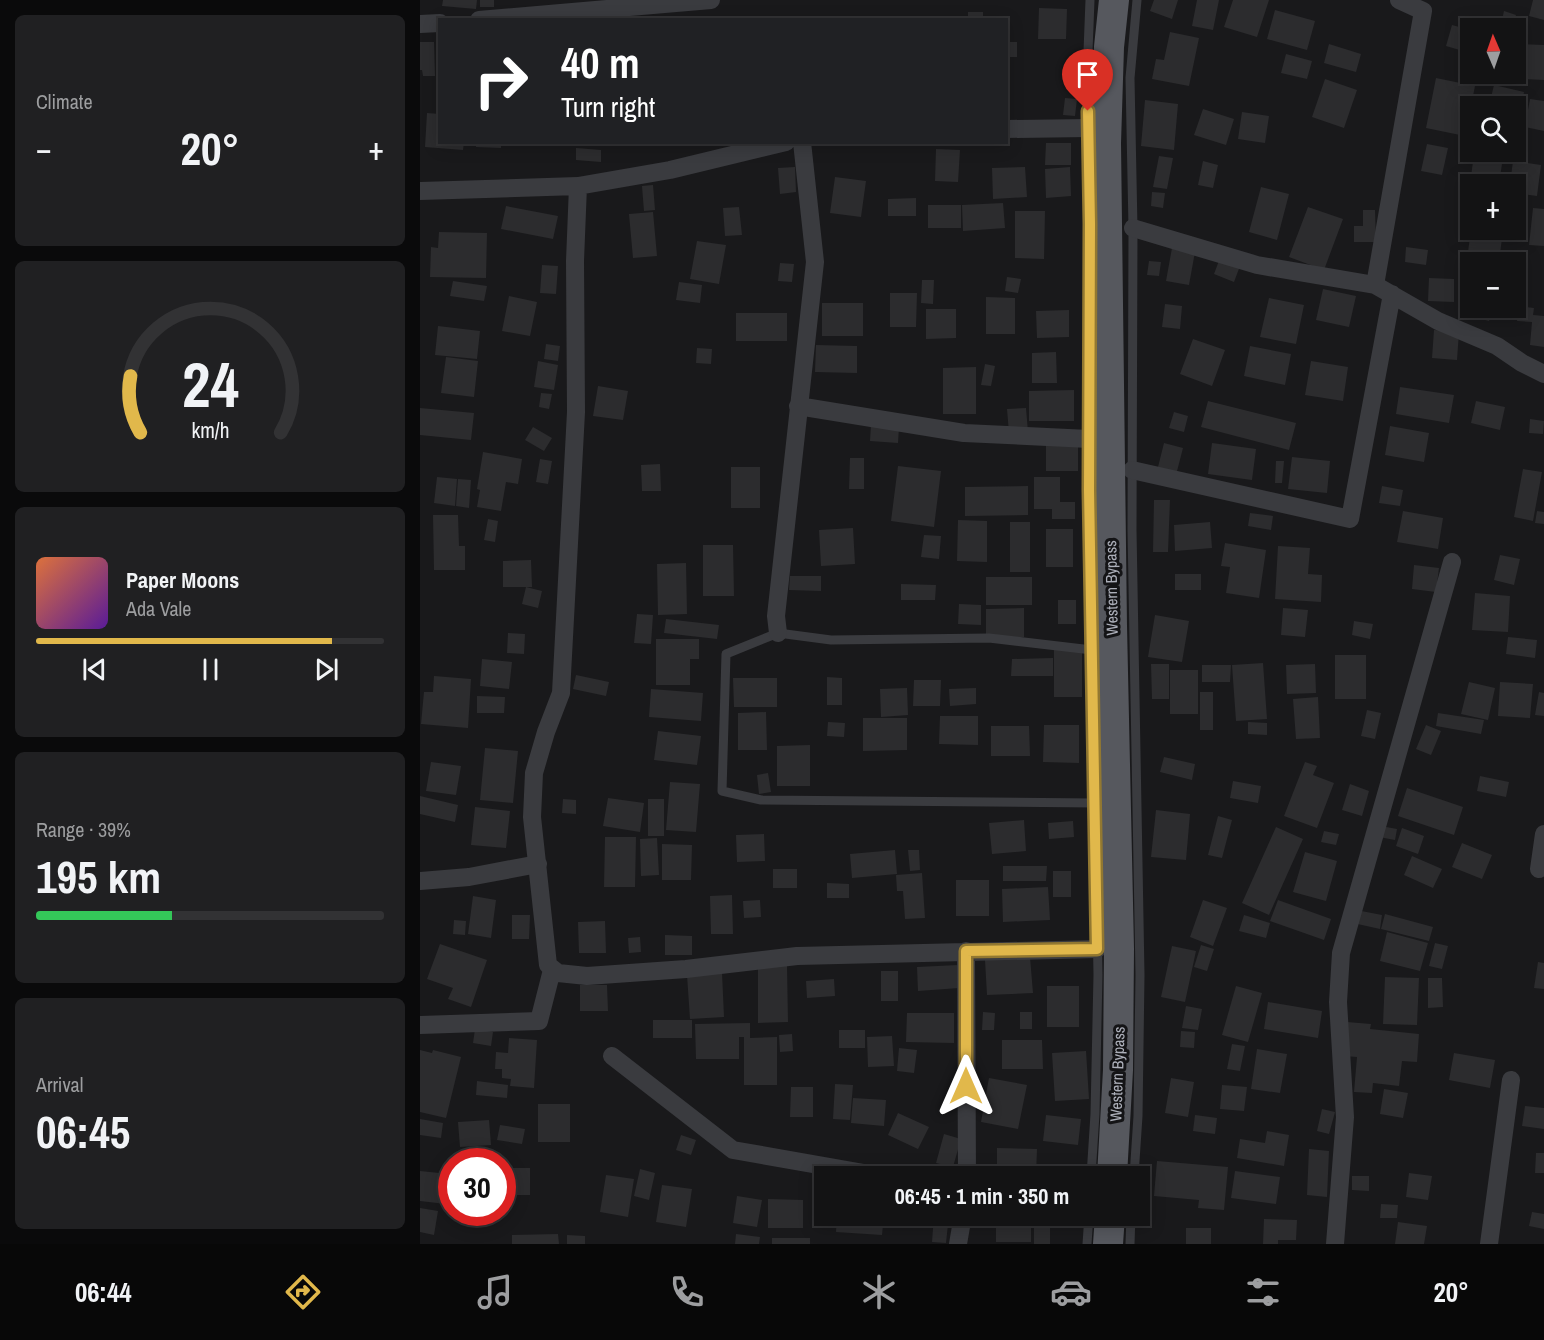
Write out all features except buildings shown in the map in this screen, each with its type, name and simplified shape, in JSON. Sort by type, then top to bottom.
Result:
[{"type":"main road","name":"Western Bypass","points":[[1113,1166],[1118,1070],[1119,949],[1106,142],[1109,47],[1114,0]]},
{"type":"main road","points":[[1108,1244],[1109,1226]]},
{"type":"street","points":[[502,18],[711,0]]},
{"type":"street","points":[[1375,285],[1424,5],[1398,0]]},
{"type":"street","points":[[420,24],[438,23]]},
{"type":"street","points":[[1008,129],[1089,128]]},
{"type":"street","points":[[420,190],[578,186],[670,170],[778,144]]},
{"type":"street","points":[[778,633],[776,616],[815,262],[802,144]]},
{"type":"street","points":[[578,186],[575,261],[576,412],[561,693],[534,773],[532,817],[548,965],[558,973],[587,976],[686,969],[797,956],[1097,949]]},
{"type":"street","points":[[1133,228],[1257,264],[1375,285],[1438,321],[1497,346],[1522,363],[1544,374]]},
{"type":"street","points":[[1132,470],[1350,519],[1392,294]]},
{"type":"street","points":[[798,406],[964,433],[1089,440]]},
{"type":"street","points":[[1335,1244],[1345,1117],[1338,1002],[1341,953],[1452,561]]},
{"type":"street","points":[[1539,869],[1544,834]]},
{"type":"street","points":[[420,881],[469,877],[538,864]]},
{"type":"street","points":[[966,951],[966,1166]]},
{"type":"street","points":[[420,1025],[539,1021],[552,970]]},
{"type":"street","points":[[612,1056],[733,1150],[824,1166]]},
{"type":"street","points":[[1489,1244],[1510,1080]]},
{"type":"street","points":[[958,1244],[961,1226]]},
{"type":"lane","points":[[1090,0],[1087,77],[1089,440],[1097,949],[1095,1102],[1092,1166]]},
{"type":"lane","points":[[1134,1166],[1140,975],[1132,470],[1133,228],[1130,78],[1137,0]]},
{"type":"lane","points":[[1092,650],[989,638],[831,640],[778,633],[726,654],[722,791],[761,800],[1095,802]]},
{"type":"lane","points":[[1087,1244],[1088,1226]]},
{"type":"lane","points":[[1130,1244],[1131,1226]]},
{"type":"route","points":[[966,1086],[966,951],[1097,949],[1089,490],[1088,111]]}]
